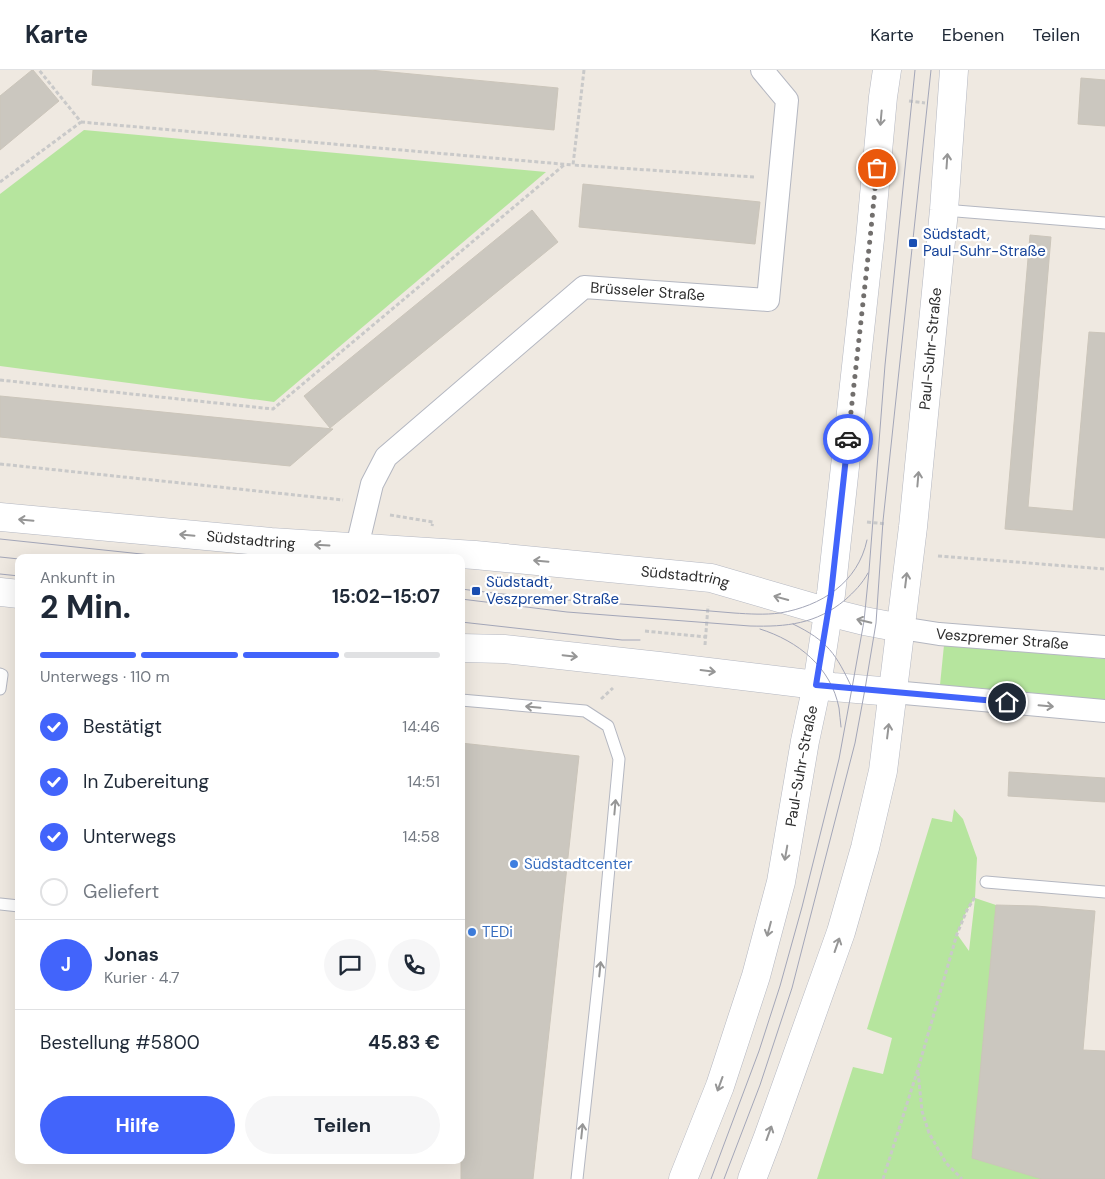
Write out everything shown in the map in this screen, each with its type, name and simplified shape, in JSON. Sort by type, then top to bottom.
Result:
[{"type":"street","name":"Brüsseler Straße","points":[[357,547],[372,484],[386,457],[584,287],[768,300],[787,100],[762,70]]},
{"type":"street","name":"Paul-Suhr-Straße","points":[[683,1179],[720,1086],[756,976],[781,882],[828,612],[887,70]]},
{"type":"street","name":"Paul-Suhr-Straße","points":[[893,692],[913,527],[944,210],[954,70]]},
{"type":"street","name":"Südstadtring","points":[[0,517],[271,542],[461,554]]},
{"type":"street","name":"Südstadtring","points":[[465,554],[711,578],[828,612],[900,628]]},
{"type":"street","points":[[0,592],[15,594]]},
{"type":"street","name":"Veszpremer Straße","points":[[900,628],[939,634],[1105,647]]},
{"type":"street","points":[[465,648],[504,649],[701,670],[816,685],[1105,711]]},
{"type":"street","points":[[752,1179],[844,923],[865,848],[882,771],[893,692]]},
{"type":"lane","points":[[944,210],[1105,223]]},
{"type":"lane","points":[[0,674],[2,674],[0,688]]},
{"type":"lane","points":[[465,700],[584,711],[608,726],[619,759],[601,956],[576,1179]]},
{"type":"lane","points":[[986,882],[1105,892]]},
{"type":"lane","points":[[0,904],[15,906]]},
{"type":"path","points":[[38,70],[81,122]]},
{"type":"path","points":[[573,165],[584,70]]},
{"type":"path","points":[[883,97],[951,106]]},
{"type":"path","points":[[0,182],[81,122],[564,165],[780,178]]},
{"type":"path","points":[[0,380],[273,409],[564,165]]},
{"type":"path","points":[[0,464],[367,502],[392,516],[433,522],[430,551]]},
{"type":"path","points":[[839,519],[913,527]]},
{"type":"path","points":[[938,556],[1105,569]]},
{"type":"path","points":[[701,670],[711,578]]},
{"type":"path","points":[[645,630],[706,637]]},
{"type":"path","points":[[883,1179],[918,1069],[957,934],[966,910],[986,882]]},
{"type":"path","points":[[918,1069],[922,1111],[930,1133],[946,1163],[962,1179]]},
{"type":"green space","points":[[84,130],[546,172],[274,402],[0,366],[0,194]]},
{"type":"green space","points":[[944,645],[1105,659],[1105,700],[940,685]]},
{"type":"green space","points":[[954,809],[963,819],[977,858],[975,898],[996,905],[1042,1179],[817,1179],[853,1067],[883,1074],[892,1038],[867,1029],[932,818],[952,822]],"holes":[[[975,899],[969,951],[957,934],[967,910]]]},
{"type":"building","points":[[32,70],[59,101],[0,150],[0,96]]},
{"type":"building","points":[[93,70],[370,70],[558,88],[554,130],[92,85]]},
{"type":"building","points":[[1081,78],[1105,80],[1105,126],[1078,124]]},
{"type":"building","points":[[583,184],[760,202],[755,244],[579,227]]},
{"type":"building","points":[[532,210],[558,242],[330,428],[304,396]]},
{"type":"building","points":[[1030,235],[1051,237],[1028,507],[1073,511],[1089,332],[1105,333],[1105,538],[1005,529]]},
{"type":"building","points":[[0,396],[333,429],[290,466],[0,437]]},
{"type":"building","name":"Südstadtcenter","points":[[465,743],[579,756],[533,1179],[461,1179],[461,1164],[465,1164]]},
{"type":"building","points":[[1009,772],[1105,778],[1105,802],[1008,796]]},
{"type":"building","points":[[996,905],[1095,911],[1083,1050],[1105,1051],[1105,1179],[1042,1179],[972,1158]]},
{"type":"tram line","points":[[711,1179],[759,1051],[780,986],[839,759],[864,621],[885,365],[915,70]]},
{"type":"tram line","points":[[724,1179],[760,1085],[792,988],[855,743],[876,623],[883,521],[931,70]]},
{"type":"tram line","points":[[0,539],[141,554]]},
{"type":"tram line","points":[[465,589],[734,613],[780,613],[810,605],[836,590],[855,569],[867,540]]},
{"type":"tram line","points":[[0,557],[15,559]]},
{"type":"tram line","points":[[465,599],[567,612],[750,626],[776,626],[812,619],[834,608],[855,591],[868,573]]},
{"type":"tram line","points":[[0,574],[15,576]]},
{"type":"tram line","points":[[465,622],[622,640],[640,640]]},
{"type":"tram line","points":[[793,624],[815,636],[830,650],[836,657],[852,688]]},
{"type":"tram line","points":[[760,629],[800,648],[821,668],[835,693],[841,727]]},
{"type":"way so far","points":[[848,439],[877,168]]},
{"type":"place","name":"Südstadt, Paul-Suhr-Straße","points":[[913,243]]},
{"type":"place","name":"Südstadt, Veszpremer Straße","points":[[476,591]]},
{"type":"place","name":"Südstadtcenter","points":[[514,864]]},
{"type":"place","name":"TEDi","points":[[472,932]]},
{"type":"route","points":[[848,439],[831,594],[816,685],[1007,702]]}]
